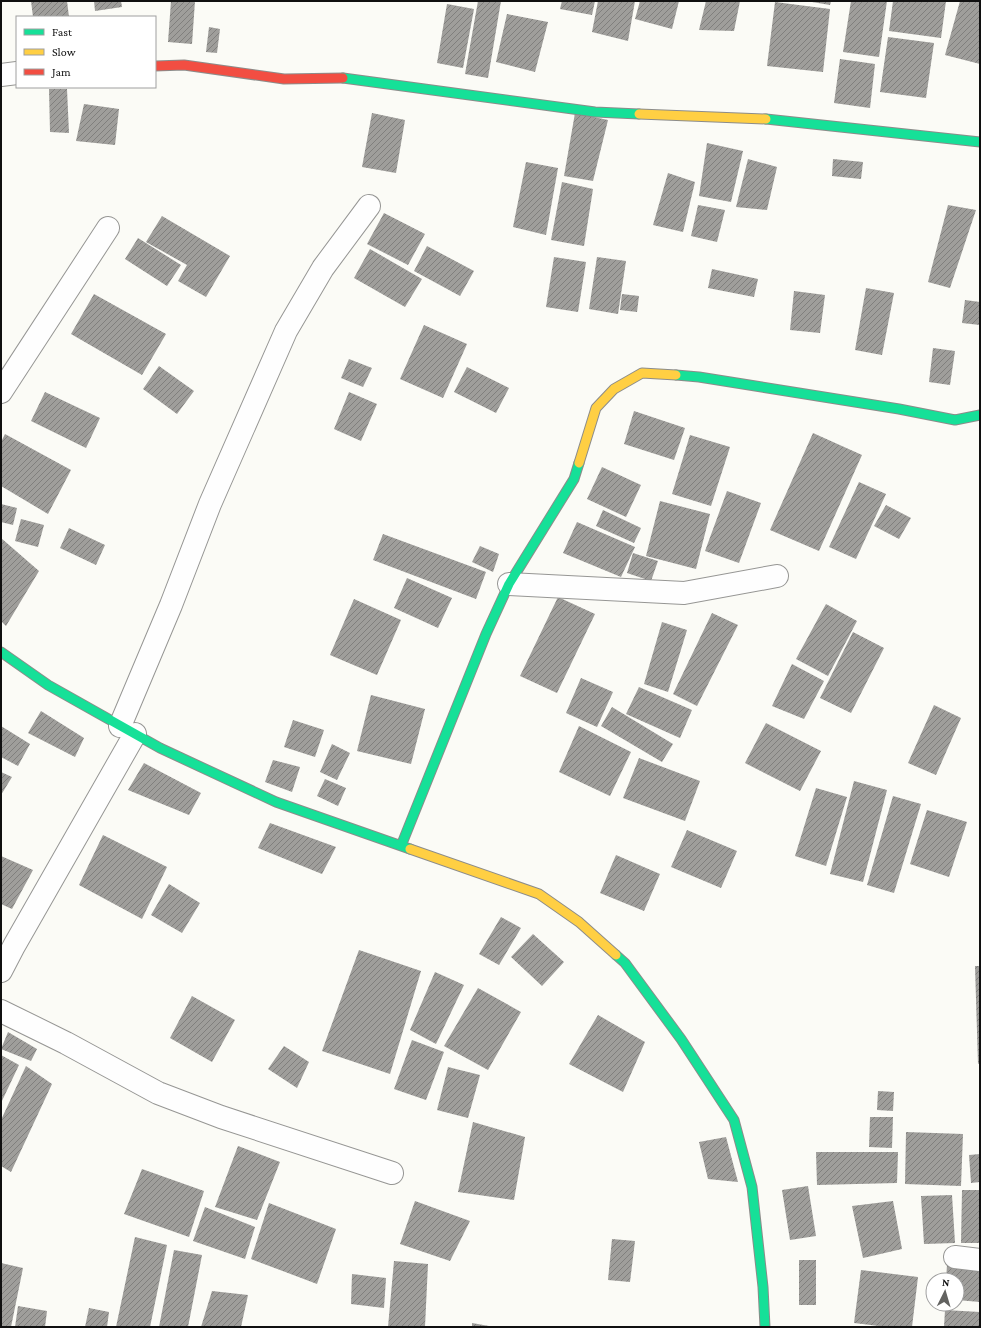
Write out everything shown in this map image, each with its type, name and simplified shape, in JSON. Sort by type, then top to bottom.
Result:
[{"type":"street","points":[[156,66],[184,65],[284,79],[347,78],[595,112],[778,120],[980,142]]},
{"type":"street","points":[[1,75],[16,73]]},
{"type":"street","points":[[1,971],[128,730],[171,605],[210,504],[286,331],[323,268],[369,206]]},
{"type":"street","points":[[1,392],[108,228]]},
{"type":"street","points":[[401,846],[486,634],[510,584],[574,480],[596,408],[614,389],[642,373],[699,377],[899,409],[955,420],[980,415]]},
{"type":"street","points":[[510,584],[684,593],[777,576]]},
{"type":"street","points":[[1,652],[48,685],[160,748],[276,802],[540,894],[579,922],[626,963],[682,1039],[734,1120],[752,1186],[763,1287],[765,1327]]},
{"type":"street","points":[[1,1011],[66,1043],[158,1093],[221,1117],[392,1173]]},
{"type":"street","points":[[955,1257],[980,1260]]},
{"type":"building","points":[[31,1],[67,1],[69,16],[33,16]]},
{"type":"building","points":[[94,1],[121,1],[122,7],[95,11]]},
{"type":"building","points":[[171,1],[195,1],[192,44],[168,42]]},
{"type":"building","points":[[478,1],[501,1],[488,78],[465,74]]},
{"type":"building","points":[[562,1],[595,1],[592,15],[560,9]]},
{"type":"building","points":[[598,1],[635,1],[628,41],[592,32]]},
{"type":"building","points":[[640,1],[679,1],[672,29],[635,19]]},
{"type":"building","points":[[706,1],[740,1],[734,31],[699,30]]},
{"type":"building","points":[[806,1],[831,1],[830,5]]},
{"type":"building","points":[[851,1],[887,1],[879,57],[843,52]]},
{"type":"building","points":[[893,1],[946,1],[941,38],[889,31]]},
{"type":"building","points":[[960,1],[980,2],[980,64],[945,55]]},
{"type":"building","points":[[775,2],[830,9],[823,72],[767,66]]},
{"type":"building","points":[[447,4],[474,9],[463,68],[437,63]]},
{"type":"building","points":[[507,14],[548,22],[535,72],[496,62]]},
{"type":"building","points":[[209,27],[220,29],[217,53],[206,52]]},
{"type":"building","points":[[888,37],[934,43],[926,98],[880,92]]},
{"type":"building","points":[[840,59],[875,64],[870,108],[834,103]]},
{"type":"building","points":[[49,89],[67,89],[69,133],[50,132]]},
{"type":"building","points":[[84,104],[119,109],[115,145],[76,141]]},
{"type":"building","points":[[372,113],[405,120],[396,173],[362,167]]},
{"type":"building","points":[[575,113],[608,120],[593,181],[564,176]]},
{"type":"building","points":[[707,143],[743,151],[731,202],[699,196]]},
{"type":"building","points":[[748,159],[777,167],[767,210],[736,207]]},
{"type":"building","points":[[833,159],[863,162],[861,179],[832,176]]},
{"type":"building","points":[[526,162],[558,168],[546,235],[513,227]]},
{"type":"building","points":[[668,173],[695,182],[683,232],[653,225]]},
{"type":"building","points":[[562,182],[593,189],[584,246],[551,240]]},
{"type":"building","points":[[698,205],[725,210],[717,242],[691,236]]},
{"type":"building","points":[[948,205],[976,210],[950,288],[928,282]]},
{"type":"building","points":[[384,213],[425,234],[408,265],[367,244]]},
{"type":"building","points":[[162,216],[230,256],[206,297],[178,281],[187,265],[146,242]]},
{"type":"building","points":[[138,238],[181,265],[167,286],[125,259]]},
{"type":"building","points":[[427,246],[474,271],[460,296],[414,271]]},
{"type":"building","points":[[370,249],[422,279],[405,307],[354,278]]},
{"type":"building","points":[[554,257],[586,262],[578,312],[546,307]]},
{"type":"building","points":[[597,257],[626,261],[618,314],[589,309]]},
{"type":"building","points":[[712,269],[758,279],[754,297],[708,288]]},
{"type":"building","points":[[866,288],[894,293],[882,355],[855,350]]},
{"type":"building","points":[[794,291],[825,295],[820,333],[790,330]]},
{"type":"building","points":[[94,294],[166,334],[142,375],[71,334]]},
{"type":"building","points":[[622,294],[639,296],[637,312],[620,310]]},
{"type":"building","points":[[965,300],[980,302],[980,325],[962,323]]},
{"type":"building","points":[[424,325],[467,344],[443,398],[400,379]]},
{"type":"building","points":[[933,348],[955,351],[950,385],[929,382]]},
{"type":"building","points":[[349,359],[372,368],[363,387],[341,378]]},
{"type":"building","points":[[159,366],[194,391],[177,414],[143,389]]},
{"type":"building","points":[[467,367],[509,388],[496,413],[454,392]]},
{"type":"building","points":[[45,392],[100,418],[86,448],[31,421]]},
{"type":"building","points":[[349,392],[377,404],[361,441],[334,429]]},
{"type":"building","points":[[634,411],[685,428],[674,460],[624,444]]},
{"type":"building","points":[[813,433],[862,455],[819,551],[770,530]]},
{"type":"building","points":[[5,434],[71,470],[48,514],[1,486],[1,442]]},
{"type":"building","points":[[690,435],[730,447],[711,506],[672,494]]},
{"type":"building","points":[[602,467],[641,485],[626,517],[587,499]]},
{"type":"building","points":[[859,482],[886,494],[856,559],[829,547]]},
{"type":"building","points":[[727,491],[761,503],[739,563],[705,551]]},
{"type":"building","points":[[660,501],[710,514],[696,569],[646,556]]},
{"type":"building","points":[[1,504],[17,508],[13,525],[1,522]]},
{"type":"building","points":[[886,505],[911,518],[899,539],[874,526]]},
{"type":"building","points":[[603,510],[641,528],[634,543],[596,526]]},
{"type":"building","points":[[21,519],[44,525],[38,547],[15,541]]},
{"type":"building","points":[[577,522],[635,547],[621,577],[563,553]]},
{"type":"building","points":[[69,528],[105,545],[96,565],[60,548]]},
{"type":"building","points":[[383,534],[486,572],[476,599],[373,560]]},
{"type":"building","points":[[1,538],[39,571],[6,626],[1,621]]},
{"type":"building","points":[[480,546],[499,554],[493,572],[472,562]]},
{"type":"building","points":[[633,553],[658,561],[651,581],[627,573]]},
{"type":"building","points":[[407,578],[452,598],[438,628],[394,608]]},
{"type":"building","points":[[558,597],[595,614],[557,693],[520,676]]},
{"type":"building","points":[[354,599],[401,620],[377,675],[330,655]]},
{"type":"building","points":[[826,604],[857,621],[828,676],[796,659]]},
{"type":"building","points":[[712,613],[738,625],[697,706],[673,694]]},
{"type":"building","points":[[662,622],[687,630],[668,692],[644,684]]},
{"type":"building","points":[[853,632],[884,648],[851,713],[820,698]]},
{"type":"building","points":[[792,664],[824,681],[804,719],[772,706]]},
{"type":"building","points":[[581,678],[613,692],[597,727],[566,713]]},
{"type":"building","points":[[639,687],[692,710],[680,738],[626,714]]},
{"type":"building","points":[[371,695],[425,709],[411,764],[357,751]]},
{"type":"building","points":[[934,705],[961,718],[936,775],[908,763]]},
{"type":"building","points":[[612,707],[673,744],[662,762],[601,726]]},
{"type":"building","points":[[41,711],[84,738],[75,757],[28,733]]},
{"type":"building","points":[[293,720],[324,730],[315,757],[284,747]]},
{"type":"building","points":[[766,723],[821,751],[800,791],[745,763]]},
{"type":"building","points":[[1,726],[30,744],[18,766],[1,757]]},
{"type":"building","points":[[579,726],[631,752],[610,796],[559,772]]},
{"type":"building","points":[[332,744],[350,753],[337,780],[320,772]]},
{"type":"building","points":[[639,758],[700,781],[685,821],[623,798]]},
{"type":"building","points":[[273,760],[300,767],[292,792],[265,782]]},
{"type":"building","points":[[144,763],[201,793],[189,815],[128,790]]},
{"type":"building","points":[[1,772],[12,777],[1,795]]},
{"type":"building","points":[[325,779],[346,788],[338,806],[317,796]]},
{"type":"building","points":[[854,781],[887,790],[863,882],[830,874]]},
{"type":"building","points":[[816,788],[847,797],[826,866],[795,856]]},
{"type":"building","points":[[893,796],[921,804],[894,893],[867,885]]},
{"type":"building","points":[[927,810],[967,822],[949,877],[910,864]]},
{"type":"building","points":[[270,823],[336,847],[322,874],[258,848]]},
{"type":"building","points":[[687,830],[737,851],[721,888],[671,867]]},
{"type":"building","points":[[103,835],[167,867],[142,919],[79,885]]},
{"type":"building","points":[[616,855],[660,874],[644,911],[600,893]]},
{"type":"building","points":[[1,856],[33,870],[12,909],[1,904]]},
{"type":"building","points":[[169,884],[200,903],[182,933],[151,915]]},
{"type":"building","points":[[501,917],[521,928],[499,965],[479,954]]},
{"type":"building","points":[[533,934],[564,962],[542,986],[511,957]]},
{"type":"building","points":[[359,950],[421,971],[390,1074],[322,1051]]},
{"type":"building","points":[[975,966],[980,966],[980,1063],[978,1064]]},
{"type":"building","points":[[435,972],[464,985],[436,1044],[410,1030]]},
{"type":"building","points":[[478,988],[521,1012],[488,1070],[444,1046]]},
{"type":"building","points":[[192,996],[235,1020],[212,1062],[170,1038]]},
{"type":"building","points":[[598,1015],[645,1042],[623,1092],[569,1064]]},
{"type":"building","points":[[8,1032],[37,1049],[31,1061],[1,1049]]},
{"type":"building","points":[[412,1040],[444,1052],[426,1100],[394,1089]]},
{"type":"building","points":[[284,1046],[309,1062],[297,1088],[268,1069]]},
{"type":"building","points":[[1,1055],[19,1065],[1,1103]]},
{"type":"building","points":[[26,1066],[52,1084],[11,1172],[1,1166],[1,1120]]},
{"type":"building","points":[[448,1067],[480,1075],[468,1118],[437,1110]]},
{"type":"building","points":[[878,1091],[894,1092],[893,1111],[877,1110]]},
{"type":"building","points":[[870,1117],[893,1117],[892,1148],[869,1147]]},
{"type":"building","points":[[473,1122],[525,1137],[514,1200],[458,1192]]},
{"type":"building","points":[[906,1132],[963,1134],[961,1186],[905,1184]]},
{"type":"building","points":[[726,1137],[738,1182],[708,1179],[699,1142]]},
{"type":"building","points":[[238,1146],[280,1162],[257,1220],[215,1207]]},
{"type":"building","points":[[816,1152],[898,1152],[897,1183],[817,1185]]},
{"type":"building","points":[[980,1154],[980,1182],[971,1183],[969,1155]]},
{"type":"building","points":[[142,1169],[204,1191],[189,1237],[124,1214]]},
{"type":"building","points":[[808,1186],[816,1236],[790,1240],[782,1190]]},
{"type":"building","points":[[962,1190],[980,1190],[980,1243],[961,1243]]},
{"type":"building","points":[[952,1195],[955,1243],[924,1244],[921,1196]]},
{"type":"building","points":[[415,1201],[470,1221],[450,1261],[400,1244]]},
{"type":"building","points":[[893,1201],[902,1249],[863,1258],[852,1206]]},
{"type":"building","points":[[269,1203],[336,1229],[317,1284],[251,1259]]},
{"type":"building","points":[[205,1207],[255,1227],[245,1259],[193,1241]]},
{"type":"building","points":[[135,1237],[167,1245],[150,1327],[116,1327]]},
{"type":"building","points":[[612,1239],[635,1241],[630,1282],[608,1280]]},
{"type":"building","points":[[174,1250],[202,1255],[188,1327],[159,1327]]},
{"type":"building","points":[[799,1260],[816,1260],[816,1305],[799,1305]]},
{"type":"building","points":[[394,1261],[428,1264],[425,1327],[388,1327]]},
{"type":"building","points":[[1,1263],[23,1268],[11,1327],[1,1327]]},
{"type":"building","points":[[947,1265],[980,1267],[980,1302],[965,1301],[965,1272],[947,1272]]},
{"type":"building","points":[[861,1270],[918,1277],[912,1327],[887,1327],[854,1323]]},
{"type":"building","points":[[352,1274],[386,1278],[384,1308],[351,1304]]},
{"type":"building","points":[[212,1291],[248,1295],[241,1327],[201,1327]]},
{"type":"building","points":[[18,1306],[47,1311],[45,1327],[15,1327]]},
{"type":"building","points":[[89,1308],[109,1312],[107,1327],[85,1327]]},
{"type":"building","points":[[945,1312],[980,1312],[980,1327],[944,1327]]},
{"type":"building","points":[[472,1323],[489,1326],[489,1327],[472,1327]]},
{"type":"traffic: fast","points":[[343,78],[595,112],[639,114]]},
{"type":"traffic: fast","points":[[766,119],[980,142]]},
{"type":"traffic: fast","points":[[676,375],[699,377],[899,409],[955,420],[980,415]]},
{"type":"traffic: fast","points":[[401,846],[486,634],[509,584],[574,479],[579,463]]},
{"type":"traffic: fast","points":[[1,652],[48,685],[160,748],[276,802],[410,849]]},
{"type":"traffic: fast","points":[[616,955],[625,963],[681,1039],[734,1120],[752,1187],[763,1287],[765,1327]]},
{"type":"traffic: slow","points":[[639,114],[766,119]]},
{"type":"traffic: slow","points":[[579,463],[596,408],[614,389],[642,373],[676,375]]},
{"type":"traffic: slow","points":[[410,849],[539,894],[579,922],[616,955]]},
{"type":"traffic: jam","points":[[156,66],[184,65],[284,79],[343,78]]}]
